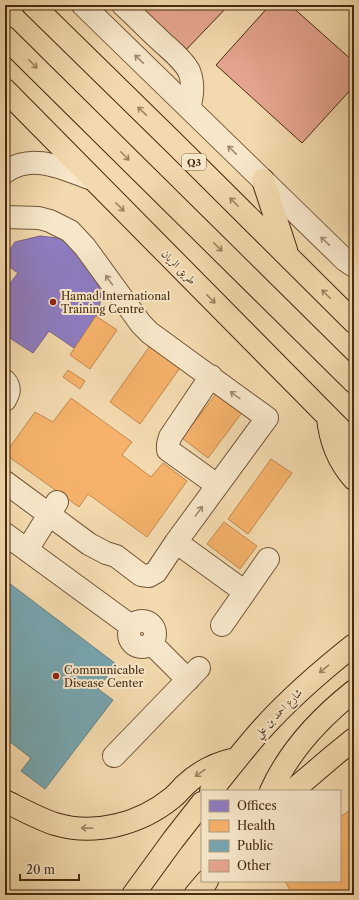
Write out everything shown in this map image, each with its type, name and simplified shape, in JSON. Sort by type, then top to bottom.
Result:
[{"type":"main road","name":"Q3","points":[[33,5],[288,255],[354,322]]},
{"type":"main road","points":[[5,37],[354,382]]},
{"type":"main road","name":"طريق الريان","points":[[5,90],[92,180],[354,443]]},
{"type":"main road","points":[[263,180],[288,255]]},
{"type":"main road","points":[[328,417],[332,444],[344,468],[354,479]]},
{"type":"main road","name":"شارع احمد بن علي","points":[[212,790],[261,730],[291,699],[321,671],[354,645]]},
{"type":"main road","points":[[272,790],[284,766],[297,748],[330,712],[354,691]]},
{"type":"main road","points":[[293,790],[354,739]]},
{"type":"main road","points":[[5,801],[39,818],[56,824],[80,828],[109,827],[143,817],[159,808],[196,775],[208,767],[222,762],[236,760]]},
{"type":"main road","points":[[133,895],[201,804]]},
{"type":"main road","points":[[195,895],[206,882]]},
{"type":"street","points":[[83,5],[345,260],[354,266]]},
{"type":"street","points":[[123,5],[178,57],[188,71],[192,80],[193,89],[192,98],[188,108]]},
{"type":"street","points":[[5,172],[17,166],[36,162],[55,166],[92,180]]},
{"type":"street","points":[[5,217],[39,218],[55,223],[70,231],[85,247],[141,324],[150,333],[267,418],[176,542],[156,572],[149,576],[138,573],[116,556],[106,553],[89,544],[53,508],[5,467]]},
{"type":"street","points":[[211,376],[170,437],[168,450],[218,485]]},
{"type":"street","points":[[5,381],[9,389],[9,393],[5,400]]},
{"type":"street","points":[[5,482],[53,508]]},
{"type":"street","points":[[27,550],[53,508]]},
{"type":"street","points":[[5,534],[132,626],[140,621],[149,623],[154,630],[155,635],[151,643],[194,674],[114,756]]},
{"type":"street","points":[[176,542],[245,592]]},
{"type":"street","points":[[222,625],[268,559]]},
{"type":"building: Offices","name":"Hamad International Training Centre","points":[[40,236],[67,239],[92,268],[101,293],[99,312],[74,348],[49,331],[33,353],[5,335],[5,285],[7,287],[18,273],[5,264],[5,257],[15,242]]},
{"type":"building: Health","points":[[96,316],[117,330],[90,369],[70,355]]},
{"type":"building: Health","points":[[152,343],[182,365],[140,424],[110,402]]},
{"type":"building: Health","points":[[68,370],[85,381],[80,389],[63,377]]},
{"type":"building: Health","points":[[219,390],[244,410],[208,458],[182,438]]},
{"type":"building: Health","points":[[71,398],[132,442],[122,455],[151,477],[163,463],[187,481],[147,537],[88,494],[79,507],[5,454],[35,412],[53,422]]},
{"type":"building: Health","points":[[271,459],[292,473],[248,534],[228,519]]},
{"type":"building: Health","points":[[224,522],[257,546],[240,569],[207,544]]},
{"type":"building: Health","points":[[354,808],[354,895],[293,895],[286,882],[341,882],[341,816]]},
{"type":"building: Public","name":"Communicable Disease Center","points":[[5,580],[116,664],[98,689],[113,700],[45,789],[21,771],[31,758],[5,738]]},
{"type":"building: Other","points":[[130,5],[229,5],[182,54]]},
{"type":"building: Other","points":[[270,5],[290,5],[354,62],[354,86],[302,143],[216,65]]},
{"type":"place","name":"Hamad International Training Centre","points":[[53,302]]},
{"type":"place","name":"Communicable Disease Center","points":[[56,676]]}]
